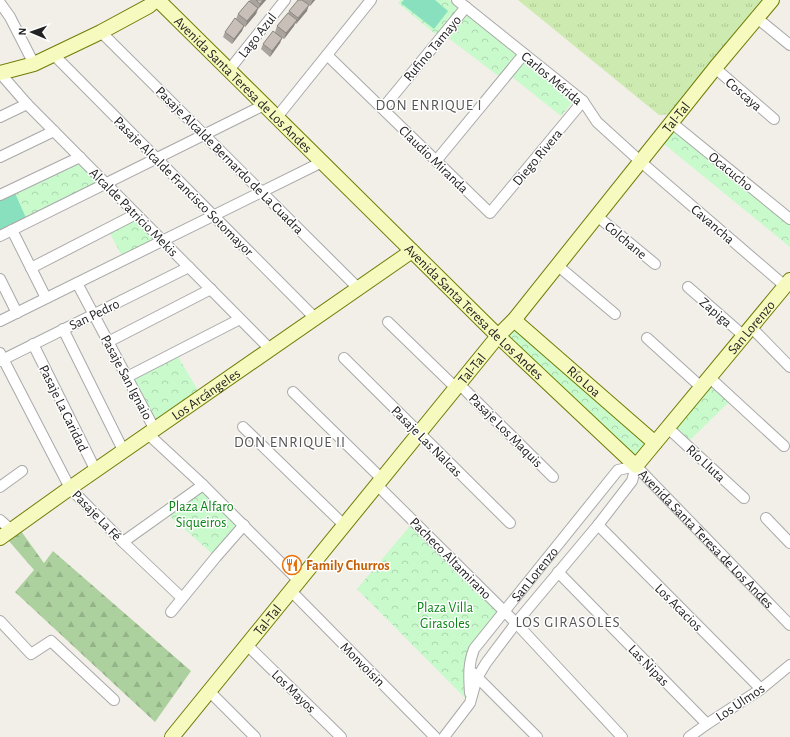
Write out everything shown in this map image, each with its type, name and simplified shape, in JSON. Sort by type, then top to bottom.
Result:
[{"type":"street","points":[[0,73],[34,64],[54,55],[101,32],[149,6],[157,0]]},
{"type":"street","name":"Avenida Santa Teresa de Los Andes","points":[[157,0],[498,336],[636,466],[790,625]]},
{"type":"street","name":"Lago Azul","points":[[229,70],[285,0]]},
{"type":"street","points":[[276,117],[371,0]]},
{"type":"street","name":"Carlos Mérida","points":[[457,0],[583,101],[597,122],[640,162]]},
{"type":"street","name":"Tal-Tal","points":[[172,737],[498,336],[514,320],[715,68],[772,0]]},
{"type":"street","points":[[0,3],[10,17],[34,64]]},
{"type":"street","name":"Rufino Tamayo","points":[[382,108],[466,7]]},
{"type":"street","points":[[757,18],[790,46]]},
{"type":"street","name":"Pasaje Alcalde Bernardo de La Cuadra","points":[[101,32],[358,288]]},
{"type":"street","points":[[436,161],[524,54]]},
{"type":"street","name":"Pasaje Alcalde Francisco Sotomayor","points":[[54,55],[315,318]]},
{"type":"street","name":"Claudio Miranda","points":[[327,55],[490,213]]},
{"type":"street","name":"Coscaya","points":[[715,68],[774,119]]},
{"type":"street","name":"Alcalde Patricio Mekis","points":[[0,73],[27,104],[270,349]]},
{"type":"street","name":"Diego Rivera","points":[[490,213],[583,101]]},
{"type":"street","points":[[0,117],[27,104]]},
{"type":"street","points":[[0,236],[264,105]]},
{"type":"street","name":"Ocacucho","points":[[672,123],[790,219]]},
{"type":"street","points":[[0,157],[54,131]]},
{"type":"street","points":[[0,195],[80,157]]},
{"type":"street","points":[[0,321],[322,162]]},
{"type":"street","name":"Cavancha","points":[[640,162],[788,283]]},
{"type":"street","points":[[31,268],[136,214]]},
{"type":"street","name":"Colchane","points":[[597,216],[656,264]]},
{"type":"street","points":[[12,230],[46,298]]},
{"type":"street","name":"Los Arcángeles","points":[[5,534],[412,251]]},
{"type":"street","points":[[557,265],[615,314]]},
{"type":"street","name":"San Pedro","points":[[1,358],[33,344],[189,267]]},
{"type":"street","points":[[0,278],[17,313]]},
{"type":"street","name":"Pasaje San Ignaio","points":[[77,283],[127,377],[152,432],[244,525]]},
{"type":"street","name":"San Lorenzo","points":[[444,737],[470,703],[477,678],[486,662],[632,481],[636,466],[788,283]]},
{"type":"street","name":"Zapiga","points":[[688,288],[748,331],[790,367]]},
{"type":"street","points":[[108,342],[211,289]]},
{"type":"street","points":[[127,377],[240,319]]},
{"type":"street","name":"Río Loa","points":[[514,320],[655,443]]},
{"type":"street","name":"Pasaje Los Maquis","points":[[388,322],[458,386],[553,477]]},
{"type":"street","points":[[63,329],[124,452]]},
{"type":"street","points":[[647,338],[705,382],[784,446]]},
{"type":"street","name":"Pasaje La Caridad","points":[[33,344],[96,471]]},
{"type":"street","name":"Pasaje La Fé","points":[[1,358],[70,488],[123,542],[182,598]]},
{"type":"street","name":"Pasaje Las Nalcas","points":[[344,358],[510,523]]},
{"type":"street","name":"Pacheco Altamirano","points":[[293,392],[516,623],[622,737]]},
{"type":"street","points":[[243,428],[344,525]]},
{"type":"street","name":"Río Lluta","points":[[668,428],[744,498]]},
{"type":"street","name":"San Lorenzo","points":[[470,703],[469,669],[474,649],[618,470],[636,466]]},
{"type":"street","points":[[0,487],[22,471]]},
{"type":"street","points":[[123,542],[203,485]]},
{"type":"street","points":[[766,518],[790,543]]},
{"type":"street","points":[[0,520],[5,534]]},
{"type":"street","points":[[171,612],[244,525]]},
{"type":"street","name":"Monvoisin","points":[[244,525],[295,586],[435,737]]},
{"type":"street","name":"Los Acacios","points":[[598,525],[761,689]]},
{"type":"street","name":"Las Ñipas","points":[[558,572],[706,724]]},
{"type":"street","points":[[0,621],[31,654],[51,641],[114,700]]},
{"type":"street","name":"Los Mayos","points":[[247,645],[341,737]]},
{"type":"street","name":"Los Ulmos","points":[[689,737],[706,724],[761,689],[790,665]]},
{"type":"street","points":[[469,669],[537,737]]},
{"type":"street","points":[[209,691],[255,737]]},
{"type":"green space","points":[[401,0],[449,0],[574,100],[561,116],[512,77],[497,75],[447,37],[434,33],[398,3]]},
{"type":"green space","points":[[404,0],[435,0],[448,11],[434,29],[401,3]]},
{"type":"green space","points":[[518,0],[763,0],[671,114],[659,115]]},
{"type":"green space","points":[[672,123],[790,219],[790,247],[659,140]]},
{"type":"green space","points":[[80,157],[107,183],[0,236],[0,195]]},
{"type":"green space","points":[[15,193],[26,218],[0,230],[0,200]]},
{"type":"green space","points":[[134,217],[157,239],[122,256],[108,230]]},
{"type":"green space","points":[[516,327],[655,443],[636,466],[508,335]]},
{"type":"green space","points":[[177,355],[199,392],[155,422],[131,379]]},
{"type":"green space","points":[[709,377],[732,399],[686,444],[668,428]]},
{"type":"green space","name":"Plaza Alfaro Siqueiros","points":[[203,485],[244,525],[216,557],[165,512]]},
{"type":"green space","name":"Plaza Villa Girasoles","points":[[414,521],[504,612],[474,649],[470,703],[357,589]]},
{"type":"green space","points":[[21,531],[44,563],[53,551],[191,671],[155,722],[15,592],[34,570],[8,540]]},
{"type":"building","points":[[256,0],[263,0],[260,4]]},
{"type":"building","points":[[298,0],[302,0],[309,5],[298,18],[289,11]]},
{"type":"building","points":[[249,1],[258,8],[247,21],[238,14]]},
{"type":"building","points":[[288,13],[297,20],[286,33],[277,26]]},
{"type":"building","points":[[235,18],[244,26],[234,39],[225,32]]},
{"type":"building","points":[[273,31],[282,38],[272,51],[263,44]]},
{"type":"place","name":"Family Churros","points":[[292,565]]},
{"type":"district","name":"DON ENRIQUE I","points":[[429,105]]},
{"type":"district","name":"DON ENRIQUE II","points":[[290,442]]},
{"type":"district","name":"LOS GIRASOLES","points":[[568,622]]}]
